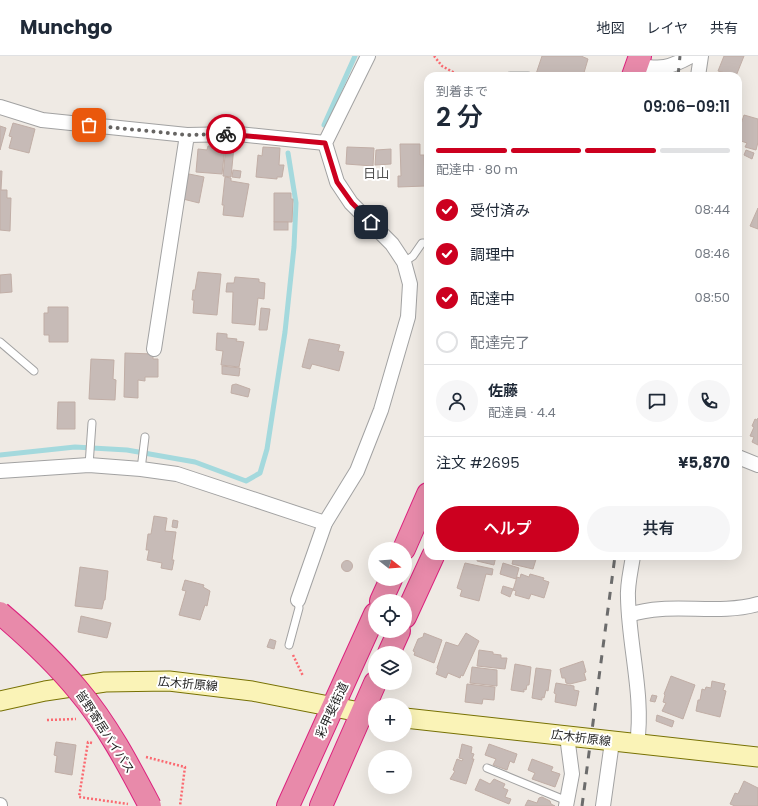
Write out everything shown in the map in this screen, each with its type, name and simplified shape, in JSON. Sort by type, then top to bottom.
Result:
[{"type":"highway","points":[[407,542],[424,503]]},
{"type":"highway","points":[[412,602],[431,560]]},
{"type":"highway","name":"皆野寄居バイパス","points":[[0,613],[21,630],[78,690],[114,742],[150,806]]},
{"type":"highway","name":"彩甲斐街道","points":[[288,806],[334,708],[368,630]]},
{"type":"highway","points":[[321,806],[368,714]]},
{"type":"main road","name":"広木折原線","points":[[0,701],[45,691],[105,682],[168,681],[252,691],[368,714]]},
{"type":"main road","name":"広木折原線","points":[[412,719],[758,757]]},
{"type":"street","points":[[298,600],[325,523],[357,472],[381,410],[408,317],[410,284],[404,262],[392,244],[352,203],[337,182],[325,143],[368,56]]},
{"type":"street","points":[[635,68],[666,68],[691,56]]},
{"type":"street","points":[[699,72],[701,56]]},
{"type":"street","points":[[0,107],[42,120],[187,135],[238,134],[325,143]]},
{"type":"street","points":[[154,349],[187,135]]},
{"type":"street","points":[[742,459],[758,465]]},
{"type":"street","points":[[0,471],[89,465],[141,469],[177,474],[325,523]]},
{"type":"street","points":[[633,560],[628,597],[640,716],[637,744]]},
{"type":"street","points":[[629,615],[659,608],[721,610],[758,604]]},
{"type":"street","points":[[567,803],[572,774],[568,736]]},
{"type":"street","points":[[603,806],[612,742]]},
{"type":"lane","points":[[404,262],[413,256],[422,243],[424,243]]},
{"type":"lane","points":[[0,342],[34,371]]},
{"type":"lane","points":[[89,465],[92,423]]},
{"type":"lane","points":[[141,469],[145,437]]},
{"type":"lane","points":[[288,645],[299,608],[298,600]]},
{"type":"lane","points":[[487,768],[567,803]]},
{"type":"path","points":[[434,56],[442,66],[453,72]]},
{"type":"path","points":[[288,645],[303,676]]},
{"type":"building","points":[[542,56],[581,56],[588,59],[584,72],[537,72]]},
{"type":"building","points":[[724,56],[744,56],[738,72],[718,71]]},
{"type":"building","points":[[744,115],[758,119],[758,142],[756,150],[745,147],[747,143],[742,141],[742,121]]},
{"type":"building","points":[[13,123],[35,129],[29,153],[9,148],[12,137],[9,136]]},
{"type":"building","points":[[0,126],[6,128],[0,150]]},
{"type":"building","points":[[400,144],[420,144],[420,155],[424,155],[424,186],[398,187],[398,176],[401,176]]},
{"type":"building","points":[[208,146],[225,147],[222,174],[196,172],[198,149],[207,150]]},
{"type":"building","points":[[226,146],[234,146],[231,177],[223,176]]},
{"type":"building","points":[[263,147],[280,148],[279,165],[284,165],[282,177],[277,177],[277,179],[256,177],[258,155],[262,156]]},
{"type":"building","points":[[347,147],[374,148],[373,166],[346,164]]},
{"type":"building","points":[[391,149],[391,164],[375,165],[376,150]]},
{"type":"building","points":[[746,150],[754,153],[752,159],[744,155]]},
{"type":"building","points":[[233,170],[241,171],[240,178],[232,177]]},
{"type":"building","points":[[0,171],[2,171],[1,190],[7,190],[7,198],[11,198],[10,231],[0,230]]},
{"type":"building","points":[[189,174],[204,177],[199,203],[183,199]]},
{"type":"building","points":[[225,177],[231,178],[231,181],[249,184],[243,217],[223,215],[224,205],[222,205]]},
{"type":"building","points":[[274,193],[291,193],[291,199],[293,199],[292,222],[274,222]]},
{"type":"building","points":[[758,208],[758,229],[750,226]]},
{"type":"building","points":[[274,222],[288,222],[288,230],[274,230]]},
{"type":"building","points":[[198,272],[221,274],[217,315],[193,313],[193,290],[195,290]]},
{"type":"building","points":[[11,274],[12,292],[0,293],[0,275]]},
{"type":"building","points":[[235,277],[259,279],[259,282],[265,283],[264,299],[258,298],[255,325],[232,323],[233,292],[226,292],[227,283],[234,283]]},
{"type":"building","points":[[48,307],[68,307],[68,342],[49,342],[49,335],[44,335],[44,313],[48,313]]},
{"type":"building","points":[[261,308],[270,309],[267,330],[259,330]]},
{"type":"building","points":[[217,333],[227,334],[227,338],[237,339],[236,341],[244,342],[239,367],[221,365],[223,351],[216,350]]},
{"type":"building","points":[[309,339],[340,345],[338,351],[344,352],[339,371],[312,364],[310,369],[302,367]]},
{"type":"building","points":[[125,353],[153,354],[153,359],[158,359],[158,377],[145,377],[145,381],[138,380],[138,398],[124,397]]},
{"type":"building","points":[[91,359],[114,360],[113,379],[116,380],[115,400],[89,399]]},
{"type":"building","points":[[222,366],[240,368],[239,376],[222,374]]},
{"type":"building","points":[[236,384],[250,389],[248,397],[231,393],[232,385]]},
{"type":"building","points":[[58,402],[75,402],[75,429],[57,429]]},
{"type":"building","points":[[758,418],[758,445],[752,442],[754,437],[750,436],[754,427],[752,426],[755,419],[757,420]]},
{"type":"building","points":[[154,516],[167,518],[165,531],[176,532],[172,570],[161,568],[162,563],[147,560],[149,550],[146,550],[148,534],[151,534]]},
{"type":"building","points":[[173,520],[178,521],[177,528],[172,527]]},
{"type":"building","points":[[477,560],[495,560],[494,565]]},
{"type":"building","points":[[513,560],[536,560],[533,569],[512,564]]},
{"type":"building","points":[[345,561],[349,561],[351,562],[351,570],[345,571],[342,568],[342,564]]},
{"type":"building","points":[[465,563],[493,569],[492,575],[486,574],[479,601],[460,596],[462,590],[457,588]]},
{"type":"building","points":[[503,563],[519,568],[516,579],[500,574]]},
{"type":"building","points":[[80,567],[108,571],[105,600],[102,609],[75,606]]},
{"type":"building","points":[[521,574],[529,577],[530,574],[544,578],[543,580],[549,582],[544,598],[531,594],[529,599],[515,595],[516,591],[513,590],[517,577],[520,578]]},
{"type":"building","points":[[185,580],[204,585],[203,587],[210,591],[207,606],[205,605],[200,620],[179,615],[186,591],[182,590]]},
{"type":"building","points":[[503,586],[513,589],[510,597],[501,593]]},
{"type":"building","points":[[81,616],[111,623],[107,638],[78,632]]},
{"type":"building","points":[[424,633],[442,640],[434,663],[414,655],[415,652],[413,651],[418,639],[423,637]]},
{"type":"building","points":[[466,633],[479,641],[463,676],[461,675],[460,678],[448,673],[446,678],[436,674],[446,642],[458,646]]},
{"type":"building","points":[[270,639],[276,641],[274,649],[267,647]]},
{"type":"building","points":[[479,650],[493,652],[493,654],[501,655],[501,658],[507,658],[505,669],[477,666]]},
{"type":"building","points":[[583,661],[586,672],[584,673],[586,680],[570,684],[566,683],[565,678],[562,678],[560,669]]},
{"type":"building","points":[[515,664],[531,667],[529,685],[527,685],[526,690],[524,689],[524,692],[511,690]]},
{"type":"building","points":[[472,667],[497,670],[497,686],[470,683]]},
{"type":"building","points":[[536,668],[551,670],[548,691],[546,690],[542,700],[532,698]]},
{"type":"building","points":[[671,676],[695,685],[683,719],[662,711],[666,703],[663,702],[664,694]]},
{"type":"building","points":[[712,681],[725,684],[723,690],[726,691],[720,717],[696,711],[702,689],[705,690],[706,687],[711,688]]},
{"type":"building","points":[[556,683],[574,686],[574,690],[579,691],[576,706],[555,702],[556,694],[554,693]]},
{"type":"building","points":[[467,684],[495,687],[494,700],[483,699],[482,704],[465,702]]},
{"type":"building","points":[[652,695],[657,696],[655,702],[650,701]]},
{"type":"building","points":[[657,715],[674,721],[672,727],[656,721]]},
{"type":"building","points":[[56,742],[76,745],[72,775],[55,772],[57,756],[54,755]]},
{"type":"building","points":[[462,744],[472,747],[471,753],[474,754],[472,759],[474,759],[466,784],[450,779],[455,771],[453,770],[457,759],[462,761],[463,759],[459,758]]},
{"type":"building","points":[[489,744],[517,754],[514,763],[510,761],[507,770],[493,765],[496,759],[485,755]]},
{"type":"building","points":[[532,759],[553,767],[551,771],[560,774],[555,787],[532,779],[535,773],[528,770]]},
{"type":"building","points":[[480,779],[490,784],[494,779],[505,784],[503,788],[508,790],[505,797],[511,799],[509,804],[475,790]]},
{"type":"building","points":[[744,781],[758,788],[758,806],[735,806],[730,804],[735,793],[738,794]]},
{"type":"building","points":[[542,797],[550,801],[551,804],[555,806],[525,806],[528,800],[537,803],[539,798]]},
{"type":"waterway","points":[[324,125],[355,56]]},
{"type":"waterway","points":[[0,455],[75,447],[127,450],[195,462],[246,481],[260,473],[267,449],[285,332],[294,247],[296,203],[288,153]]},
{"type":"railway","points":[[678,72],[680,56]]},
{"type":"railway","points":[[582,806],[614,560]]},
{"type":"way so far","points":[[89,125],[187,135],[226,134]]},
{"type":"district","name":"日山","points":[[376,173]]},
{"type":"route","points":[[226,134],[325,143],[337,182],[352,203],[371,222]]}]
